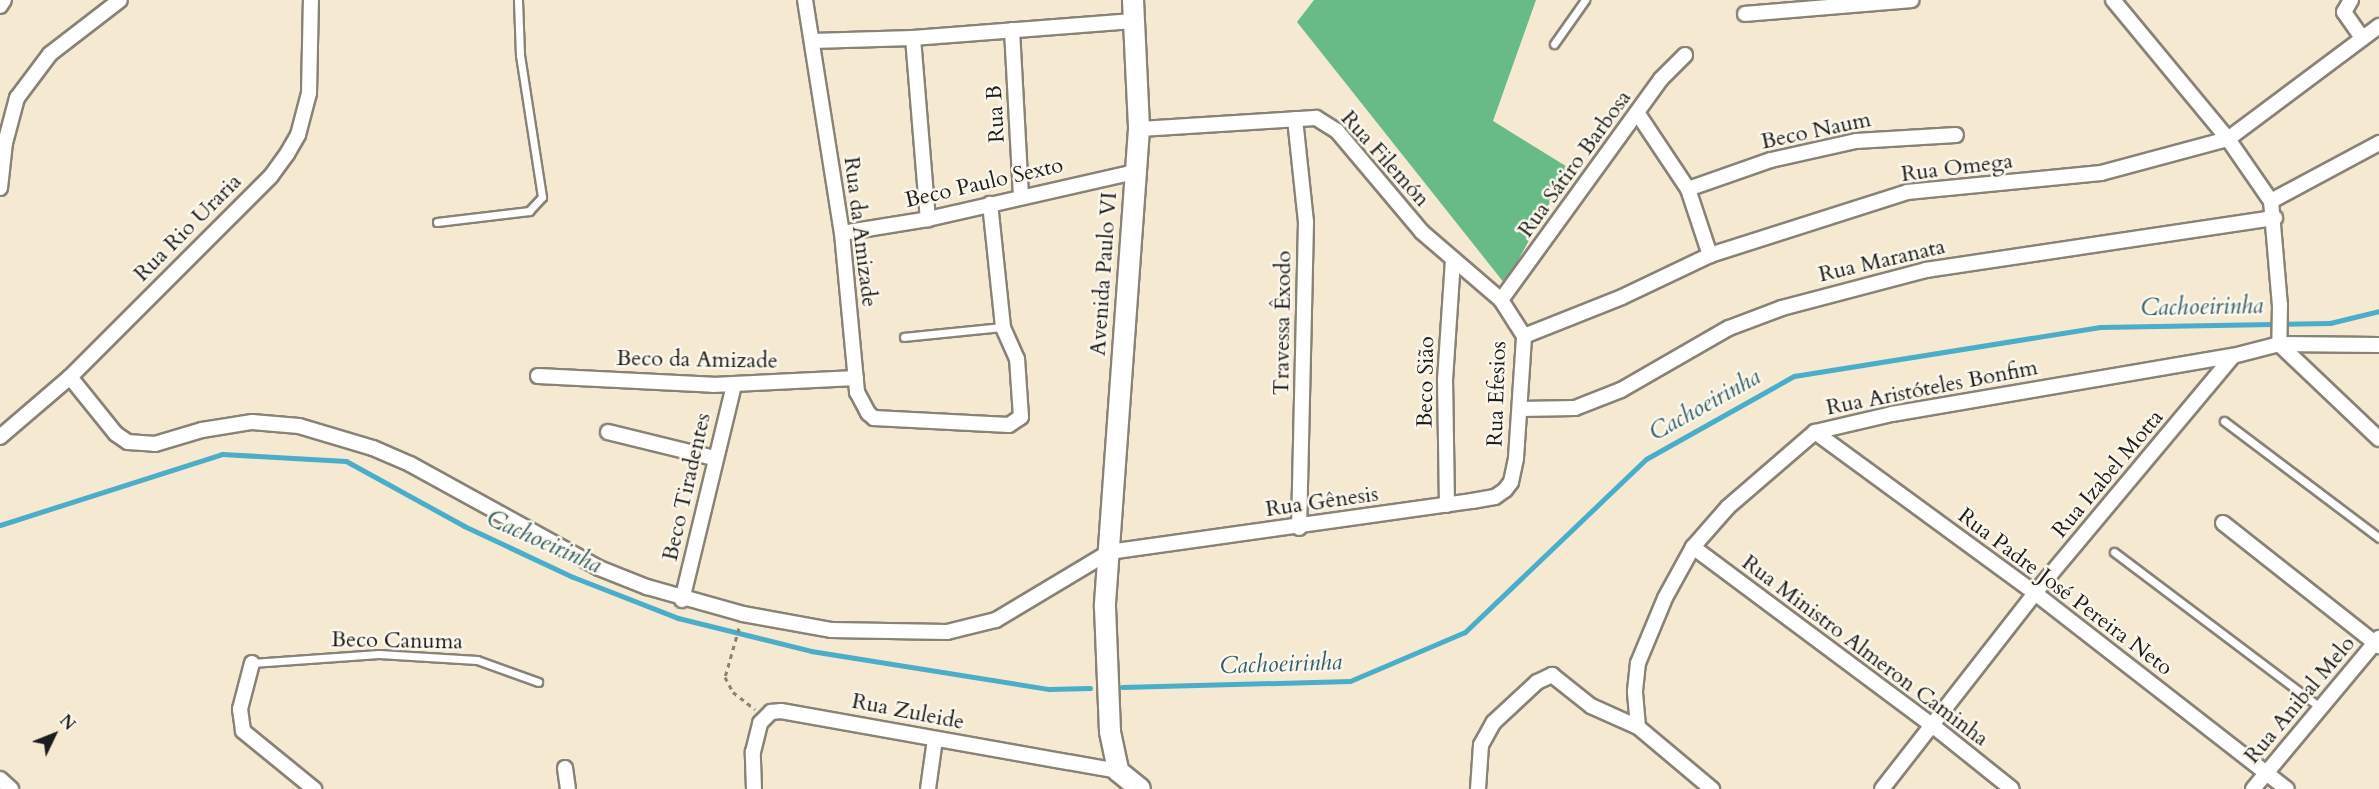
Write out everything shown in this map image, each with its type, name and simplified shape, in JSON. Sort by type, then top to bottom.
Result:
[{"type":"street","points":[[0,6],[4,0]]},
{"type":"street","points":[[0,188],[5,143],[17,98],[50,54],[120,0]]},
{"type":"street","name":"Rua Rio Uraria","points":[[0,437],[70,377],[271,176],[287,154],[298,135],[309,93],[311,0]]},
{"type":"street","name":"Rua da Amizade","points":[[805,0],[842,234],[857,392],[868,413],[874,418],[921,422],[1009,425],[1019,420],[1023,409],[1017,359],[1003,327]]},
{"type":"street","name":"Avenida Paulo VI","points":[[1118,771],[1110,732],[1106,607],[1139,129],[1136,21],[1133,0]]},
{"type":"street","points":[[1745,14],[1911,0]]},
{"type":"street","points":[[2113,0],[2228,139],[2271,201],[2275,218],[2279,344],[2379,439]]},
{"type":"street","points":[[2351,0],[2344,12],[2362,38]]},
{"type":"street","points":[[812,41],[913,38],[1136,21]]},
{"type":"street","name":"Rua Omega","points":[[1524,336],[1622,297],[1710,255],[1907,192],[2102,174],[2228,139],[2379,26]]},
{"type":"street","name":"Rua B","points":[[1012,30],[1021,195]]},
{"type":"street","points":[[913,38],[928,219]]},
{"type":"street","name":"Rua Sátiro Barbosa","points":[[1501,300],[1638,114],[1661,79],[1685,55]]},
{"type":"street","points":[[1638,114],[1666,150],[1688,189],[1710,255]]},
{"type":"street","name":"Rua Filemón","points":[[1139,129],[1316,118],[1337,131],[1422,232],[1501,300]]},
{"type":"street","name":"Travessa Êxodo","points":[[1295,119],[1306,222],[1299,528]]},
{"type":"street","name":"Beco Naum","points":[[1688,189],[1771,160],[1856,141],[1956,135]]},
{"type":"street","points":[[2271,201],[2379,143]]},
{"type":"street","name":"Beco Paulo Sexto","points":[[842,234],[928,219],[1021,195],[1135,171]]},
{"type":"street","points":[[990,204],[1003,327]]},
{"type":"street","name":"Rua Maranata","points":[[1520,409],[1575,408],[1631,385],[1729,328],[1782,308],[1926,270],[2275,218]]},
{"type":"street","name":"Beco Sião","points":[[1447,505],[1445,380],[1453,261]]},
{"type":"street","name":"Rua Efesios","points":[[1501,300],[1524,336],[1516,458]]},
{"type":"street","name":"Rua Aristóteles Bonfim","points":[[1638,727],[1635,692],[1638,663],[1665,598],[1693,547],[1728,507],[1815,432],[1892,414],[2233,356],[2279,344],[2379,345]]},
{"type":"street","name":"Rua Izabel Motta","points":[[1882,789],[2035,593],[2233,356]]},
{"type":"street","name":"Beco da Amizade","points":[[538,376],[734,385],[856,378]]},
{"type":"street","points":[[70,377],[116,434],[128,442],[155,444],[202,430],[252,422],[316,430],[373,448],[410,464],[599,568],[682,600],[831,630],[948,632],[996,620],[1109,552]]},
{"type":"street","name":"Beco Tiradentes","points":[[682,600],[714,458],[734,385]]},
{"type":"street","points":[[608,432],[714,458]]},
{"type":"street","name":"Rua Padre José Pereira Neto","points":[[1815,432],[2035,593],[2287,789]]},
{"type":"street","name":"Rua Gênesis","points":[[1109,552],[1299,528],[1447,505],[1500,494],[1511,482],[1516,458]]},
{"type":"street","points":[[2223,524],[2378,642]]},
{"type":"street","name":"Rua Ministro Almeron Caminha","points":[[1693,547],[1932,725],[2012,789]]},
{"type":"street","name":"Rua Anibal Melo","points":[[2253,789],[2320,707],[2378,642]]},
{"type":"street","points":[[252,663],[240,709],[243,731],[314,789]]},
{"type":"street","points":[[1478,789],[1481,745],[1494,722],[1520,697],[1545,677],[1552,675],[1563,681],[1592,706],[1638,727],[1712,789]]},
{"type":"street","name":"Rua Zuleide","points":[[766,716],[781,711],[1118,771]]},
{"type":"street","points":[[754,789],[753,752],[760,723],[766,716]]},
{"type":"street","points":[[928,789],[935,740]]},
{"type":"street","points":[[565,768],[568,789]]},
{"type":"street","points":[[1118,771],[1140,789]]},
{"type":"street","points":[[0,779],[11,789]]},
{"type":"lane","points":[[437,222],[528,212],[542,197],[520,55],[518,0]]},
{"type":"lane","points":[[1554,44],[1585,0]]},
{"type":"lane","points":[[904,337],[1003,327]]},
{"type":"lane","points":[[2224,422],[2379,538]]},
{"type":"lane","points":[[2114,552],[2320,707]]},
{"type":"lane","name":"Beco Canuma","points":[[252,663],[379,654],[477,660],[538,682]]},
{"type":"path","points":[[738,635],[725,677],[732,692],[766,716]]},
{"type":"green space","points":[[1314,0],[1536,0],[1493,121],[1569,168],[1505,284],[1297,22]]},
{"type":"waterway","name":"Cachoeirinha","points":[[1122,687],[1350,681],[1465,632],[1646,459],[1794,376],[2100,327],[2330,323],[2379,311]]},
{"type":"waterway","name":"Cachoeirinha","points":[[0,525],[222,454],[346,461],[464,526],[573,577],[678,618],[811,651],[1049,689],[1090,688]]}]
